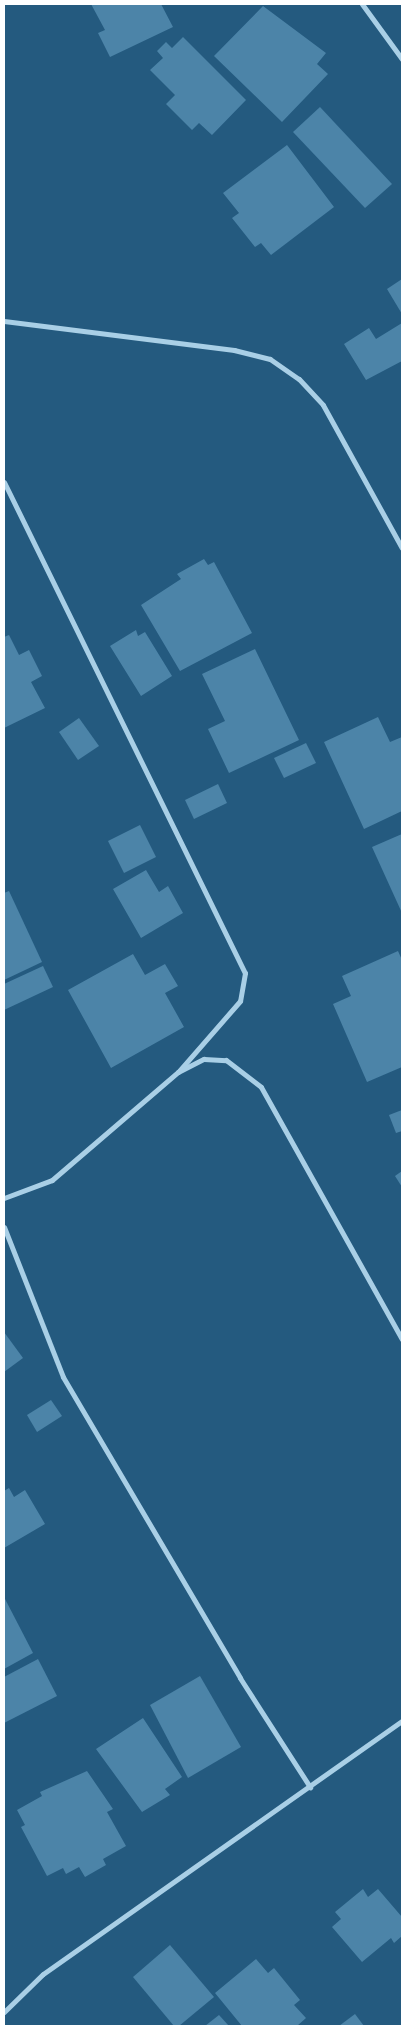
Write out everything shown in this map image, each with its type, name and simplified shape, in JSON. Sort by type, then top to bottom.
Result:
[{"type":"street","points":[[362,4],[402,59]]},
{"type":"street","points":[[4,321],[234,350],[270,359],[299,379],[322,405],[400,536],[402,548]]},
{"type":"street","points":[[4,482],[245,973],[240,1001],[178,1072],[52,1180],[4,1198]]},
{"type":"street","points":[[178,1072],[204,1059],[226,1060],[261,1087],[379,1305],[402,1339]]},
{"type":"street","points":[[4,1227],[63,1377],[240,1678],[310,1787]]},
{"type":"street","points":[[4,2012],[43,1974],[402,1722]]},
{"type":"building","points":[[91,4],[161,4],[173,27],[110,57],[98,33],[105,30]]},
{"type":"building","points":[[263,6],[326,53],[317,64],[328,74],[282,122],[214,56]]},
{"type":"building","points":[[183,37],[246,100],[212,135],[199,123],[192,130],[166,104],[175,95],[150,70],[163,58],[157,51],[166,42],[172,48]]},
{"type":"building","points":[[320,107],[392,184],[365,208],[293,132]]},
{"type":"building","points":[[287,145],[334,207],[271,255],[261,243],[255,247],[232,218],[239,213],[223,193]]},
{"type":"building","points":[[402,279],[402,314],[387,289]]},
{"type":"building","points":[[402,323],[402,361],[366,380],[344,344],[369,328],[376,339]]},
{"type":"building","points":[[204,559],[208,565],[214,562],[252,633],[180,671],[141,605],[181,579],[177,574]]},
{"type":"building","points":[[136,630],[138,636],[145,632],[172,676],[141,696],[110,646]]},
{"type":"building","points":[[9,635],[19,655],[29,650],[42,676],[31,682],[45,708],[4,728],[4,637]]},
{"type":"building","points":[[255,649],[299,740],[229,773],[208,729],[225,721],[202,674]]},
{"type":"building","points":[[378,717],[390,742],[402,737],[402,811],[364,829],[324,742]]},
{"type":"building","points":[[79,718],[99,746],[78,760],[59,732]]},
{"type":"building","points":[[306,743],[316,763],[284,778],[274,758]]},
{"type":"building","points":[[218,784],[227,803],[194,819],[185,800]]},
{"type":"building","points":[[140,825],[156,857],[124,873],[108,841]]},
{"type":"building","points":[[402,834],[402,913],[372,847]]},
{"type":"building","points":[[146,870],[159,892],[168,886],[183,913],[141,938],[113,889]]},
{"type":"building","points":[[9,891],[42,962],[4,980],[4,893]]},
{"type":"building","points":[[398,951],[402,960],[402,1067],[367,1082],[333,1004],[351,996],[342,976]]},
{"type":"building","points":[[133,954],[145,975],[165,964],[178,986],[165,993],[184,1027],[111,1068],[68,990]]},
{"type":"building","points":[[43,966],[53,987],[4,1010],[4,984]]},
{"type":"building","points":[[402,1110],[402,1131],[396,1133],[389,1115]]},
{"type":"building","points":[[402,1171],[402,1187],[395,1176]]},
{"type":"building","points":[[4,1332],[23,1358],[4,1372]]},
{"type":"building","points":[[51,1400],[62,1416],[37,1432],[27,1415]]},
{"type":"building","points":[[9,1488],[14,1497],[25,1490],[45,1524],[4,1548],[4,1491]]},
{"type":"building","points":[[4,1597],[33,1653],[4,1669]]},
{"type":"building","points":[[38,1659],[57,1696],[4,1723],[4,1677]]},
{"type":"building","points":[[200,1676],[241,1747],[188,1778],[150,1705]]},
{"type":"building","points":[[143,1718],[182,1777],[165,1789],[170,1795],[142,1812],[96,1749]]},
{"type":"building","points":[[87,1771],[113,1809],[107,1812],[126,1846],[103,1859],[106,1865],[85,1877],[79,1867],[66,1874],[63,1868],[47,1876],[21,1827],[25,1825],[17,1810],[42,1796],[40,1792]]},
{"type":"building","points":[[363,1889],[368,1897],[378,1889],[402,1917],[402,1936],[394,1943],[391,1938],[362,1962],[332,1927],[341,1919],[335,1912]]},
{"type":"building","points":[[170,1945],[214,1997],[179,2026],[174,2026],[133,1977]]},
{"type":"building","points":[[256,1959],[268,1973],[274,1968],[300,2000],[294,2005],[306,2018],[297,2026],[242,2026],[215,1993]]},
{"type":"building","points":[[355,2014],[364,2026],[339,2026]]},
{"type":"building","points":[[219,2015],[229,2026],[205,2026]]}]
